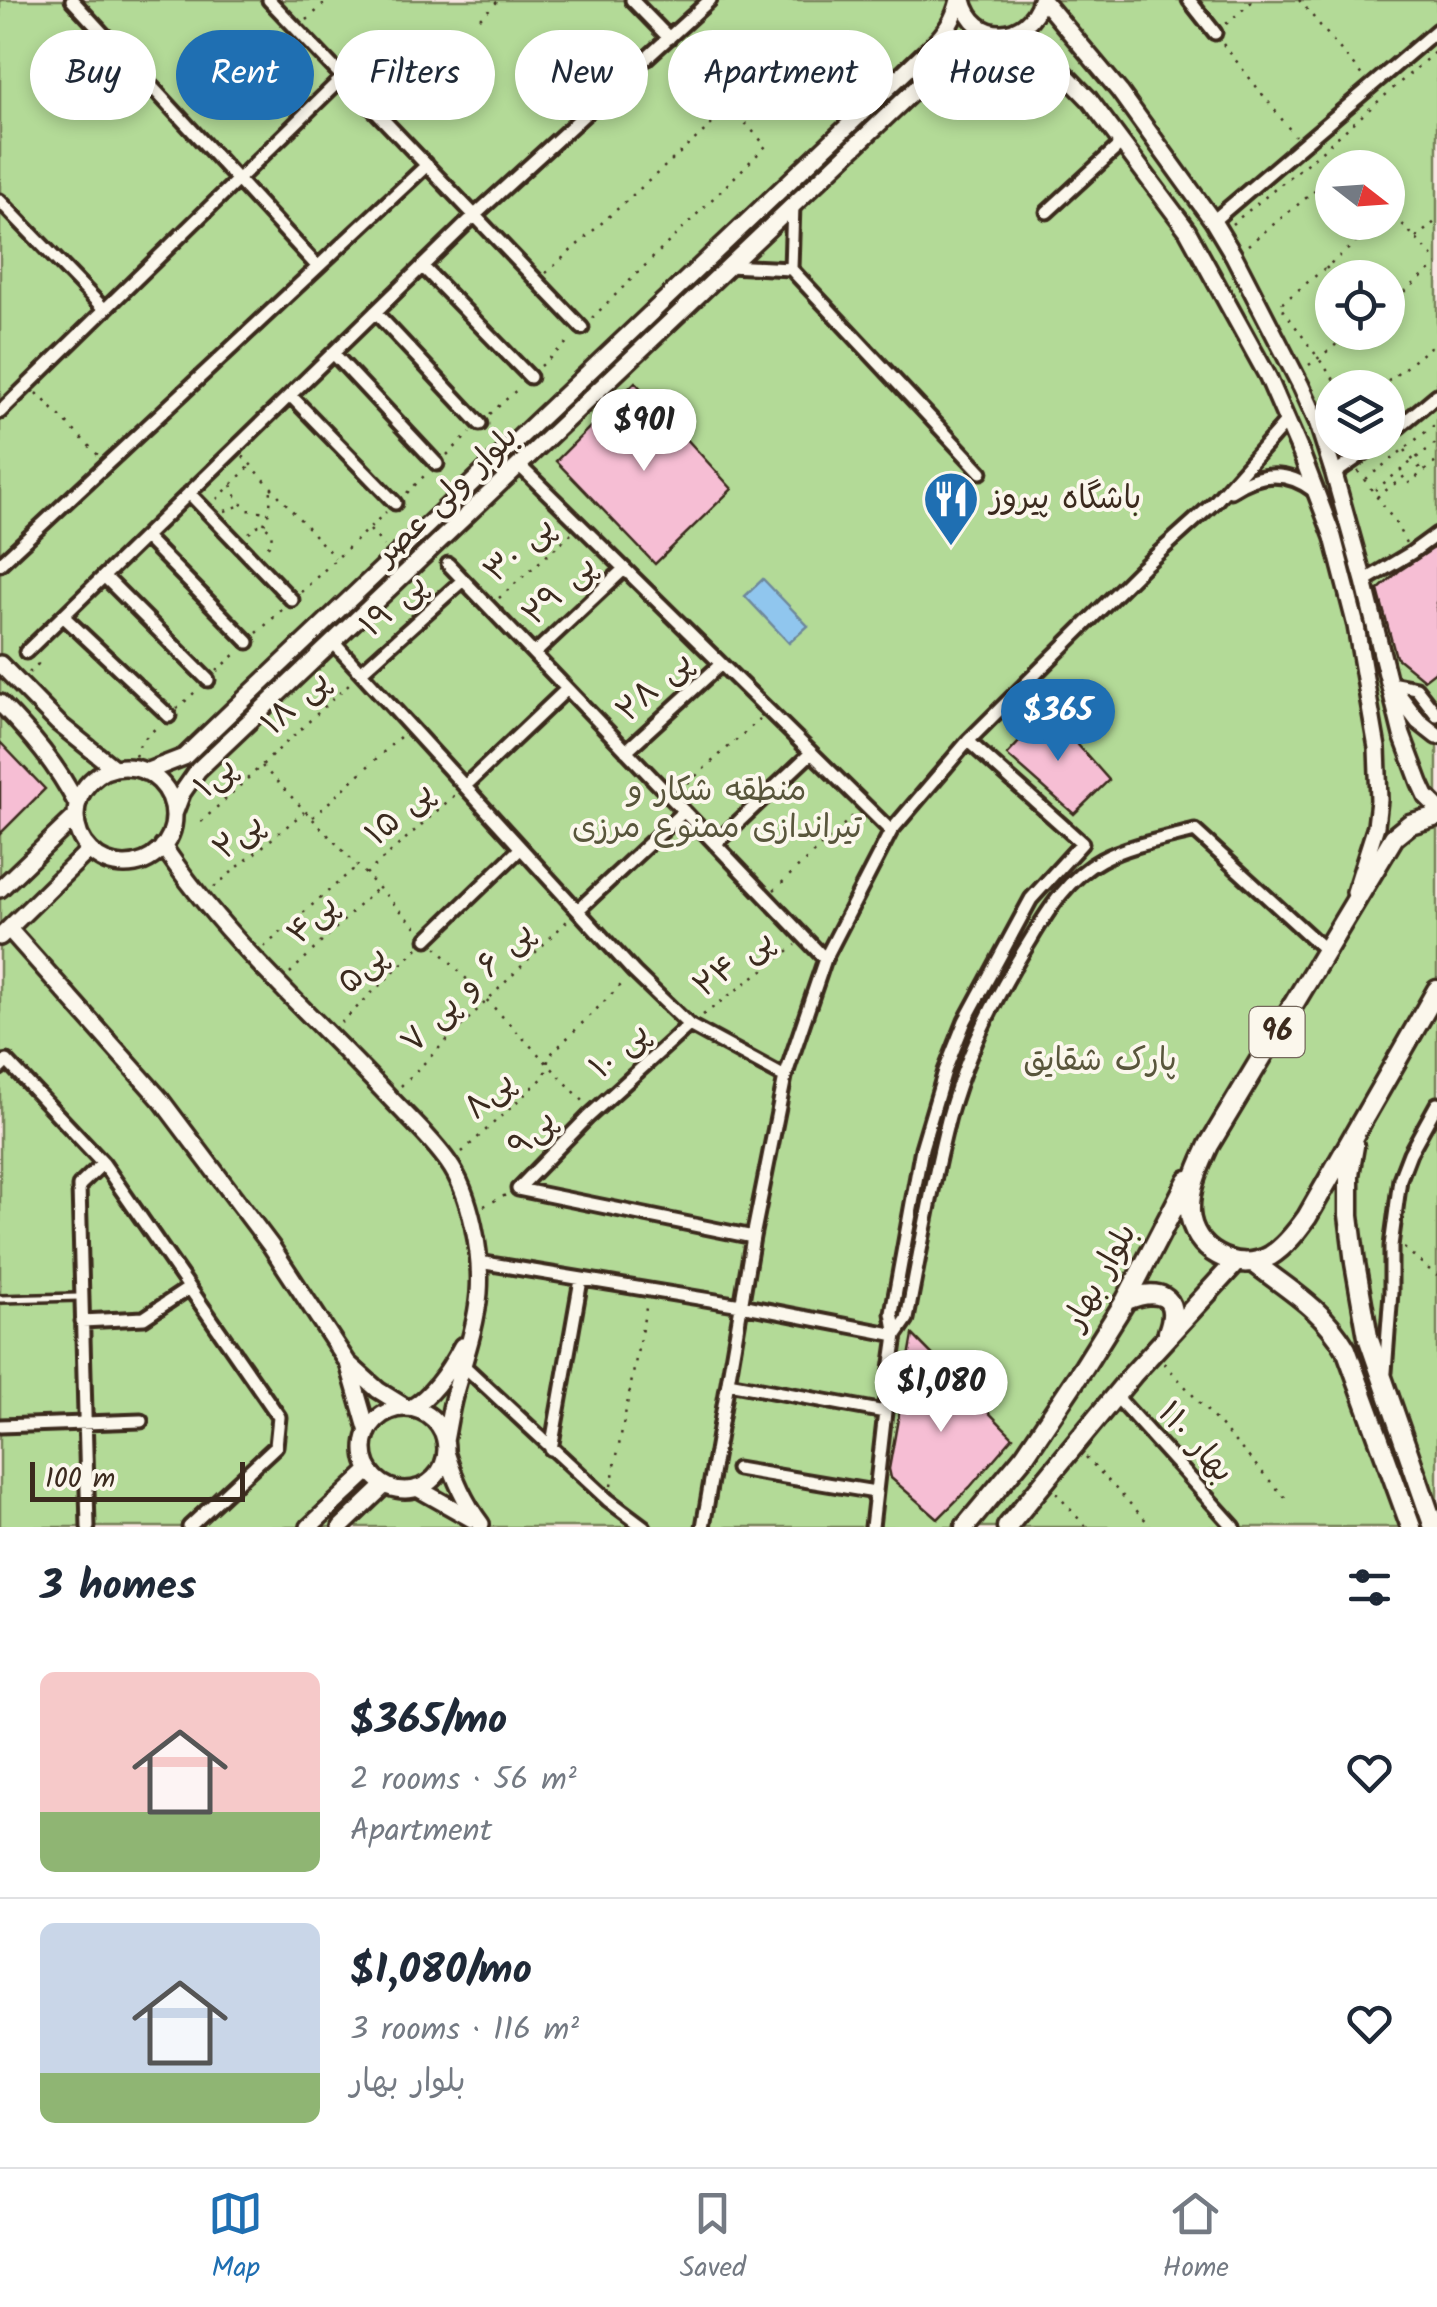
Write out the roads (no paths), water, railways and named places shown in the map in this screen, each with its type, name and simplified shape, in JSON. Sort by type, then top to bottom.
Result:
[{"type":"main road","name":"96","points":[[1411,1527],[1362,1388],[1334,1327],[1314,1308],[1244,1262],[1219,1257],[1195,1232],[1190,1216],[1193,1183],[1209,1146],[1394,837],[1410,824],[1437,816]]},
{"type":"main road","points":[[1014,1524],[1159,1344],[1244,1262],[1270,1256],[1298,1229],[1437,990]]},
{"type":"main road","points":[[1358,1127],[1348,1175],[1360,1300],[1368,1337],[1434,1527]]},
{"type":"main road","name":"بلوار بهار","points":[[964,1527],[1025,1455],[1084,1367],[1126,1300],[1209,1146]]},
{"type":"main road","points":[[1126,1300],[1154,1293],[1170,1302],[1173,1313],[1159,1344]]},
{"type":"street","points":[[72,0],[318,267]]},
{"type":"street","points":[[270,0],[334,68]]},
{"type":"street","points":[[632,0],[668,37]]},
{"type":"street","points":[[678,30],[710,0]]},
{"type":"street","points":[[961,0],[971,19],[988,30]]},
{"type":"street","name":"بلوار ولی عصر","points":[[130,769],[184,757],[944,34],[961,0]]},
{"type":"street","points":[[1347,917],[1376,826],[1378,748],[1356,626],[1332,537],[1268,377],[1187,230],[1089,100],[1021,28],[1031,21],[1042,0],[1120,92],[1216,227],[1295,374],[1317,421],[1334,474],[1412,762],[1426,796],[1437,807]]},
{"type":"street","points":[[1189,0],[1215,34]]},
{"type":"street","name":"بلوار ولی عصر","points":[[1016,30],[1021,28]]},
{"type":"street","points":[[1216,227],[1302,146],[1437,30]]},
{"type":"street","points":[[26,652],[475,215],[668,39]]},
{"type":"street","points":[[0,412],[334,86]]},
{"type":"street","name":"بلوار ولی عصر","points":[[174,814],[198,770],[913,91]]},
{"type":"street","points":[[384,120],[582,328]]},
{"type":"street","points":[[1047,212],[1122,143]]},
{"type":"street","points":[[0,564],[426,164]]},
{"type":"street","points":[[0,202],[105,310]]},
{"type":"street","points":[[791,269],[794,204]]},
{"type":"street","points":[[422,266],[530,378]]},
{"type":"street","points":[[728,266],[791,269],[980,472]]},
{"type":"street","points":[[375,312],[480,424]]},
{"type":"street","points":[[333,353],[438,464]]},
{"type":"street","points":[[290,394],[395,504]]},
{"type":"street","points":[[1405,422],[1437,395]]},
{"type":"street","points":[[702,1527],[785,1077],[825,959],[892,831],[968,741],[1215,502],[1286,422]]},
{"type":"street","points":[[1334,474],[1356,460]]},
{"type":"street","points":[[518,466],[892,831]]},
{"type":"street","points":[[1215,502],[1248,480],[1262,476],[1291,478],[1316,492]]},
{"type":"street","points":[[189,493],[292,600]]},
{"type":"street","points":[[1364,581],[1437,534]]},
{"type":"street","points":[[145,536],[248,642]]},
{"type":"street","points":[[448,564],[825,959]]},
{"type":"street","name":"پی ۲۹","points":[[534,654],[624,570]]},
{"type":"street","points":[[104,576],[208,680]]},
{"type":"street","name":"پی ۱۹","points":[[361,672],[463,580]]},
{"type":"street","points":[[63,616],[169,716]]},
{"type":"street","points":[[333,642],[634,972],[689,1025],[785,1077]]},
{"type":"street","points":[[0,664],[58,723],[130,769],[156,779],[165,789],[174,814],[163,846],[147,860],[127,865],[106,862],[89,850],[82,840],[61,773],[0,703]]},
{"type":"street","name":"پی ۲۸","points":[[626,751],[721,664]]},
{"type":"street","points":[[1368,686],[1390,682],[1416,688],[1437,715]]},
{"type":"street","points":[[1390,682],[1418,721],[1437,736]]},
{"type":"street","points":[[465,786],[567,688]]},
{"type":"street","points":[[872,1527],[896,1335],[892,1313],[922,1148],[945,1071],[964,1021],[1031,899],[1082,842],[968,741]]},
{"type":"street","points":[[716,844],[811,754]]},
{"type":"street","points":[[0,889],[76,811],[84,788],[97,775],[130,769]]},
{"type":"street","points":[[578,910],[684,811]]},
{"type":"street","points":[[896,1335],[907,1318],[945,1130],[980,1034],[1011,971],[1048,911],[1080,875],[1120,852],[1195,831],[1326,951]]},
{"type":"street","points":[[163,846],[188,882],[279,984],[369,1073],[450,1164],[461,1186],[476,1236],[479,1294],[473,1324],[464,1364],[452,1401],[443,1464],[428,1483],[417,1488],[384,1485],[365,1458],[368,1432],[384,1414],[421,1402],[445,1373],[473,1324]]},
{"type":"street","points":[[428,939],[521,848]]},
{"type":"street","points":[[89,850],[4,933],[161,1100],[271,1246],[348,1363],[378,1390],[437,1423],[456,1486],[482,1526]]},
{"type":"street","points":[[147,860],[188,882]]},
{"type":"street","name":"پی ۱۰","points":[[588,1117],[689,1025]]},
{"type":"street","points":[[4,1064],[103,1164],[280,1417],[276,1446],[190,1527]]},
{"type":"street","points":[[1384,1386],[1392,1238],[1400,1178],[1410,1153],[1433,1121],[1437,1104]]},
{"type":"street","name":"پی۹","points":[[588,1117],[518,1188],[753,1237]]},
{"type":"street","points":[[88,1527],[79,1186],[103,1164]]},
{"type":"street","points":[[478,1262],[896,1335]]},
{"type":"street","points":[[551,1448],[581,1280]]},
{"type":"street","points":[[82,1321],[144,1318],[189,1288]]},
{"type":"street","points":[[348,1363],[368,1432]]},
{"type":"street","points":[[464,1364],[608,1500],[644,1527]]},
{"type":"street","points":[[728,1383],[884,1412]]},
{"type":"street","name":"بهار ۱۱۰","points":[[1115,1396],[1234,1527]]},
{"type":"street","points":[[0,1426],[142,1421]]},
{"type":"street","points":[[737,1469],[876,1492]]},
{"type":"street","points":[[309,1527],[370,1470]]},
{"type":"street","points":[[341,1527],[384,1485]]},
{"type":"street","points":[[417,1488],[482,1526]]},
{"type":"lane","points":[[0,1299],[82,1297]]},
{"type":"water","points":[[763,579],[808,626],[789,643],[745,596]]},
{"type":"place","name":"باشگاه پیروز","points":[[951,548]]},
{"type":"park label","name":"منطقه شکار و تیراندازی ممنوع مرزی","points":[[717,810]]},
{"type":"park label","name":"پارک شقایق","points":[[1100,1061]]}]
